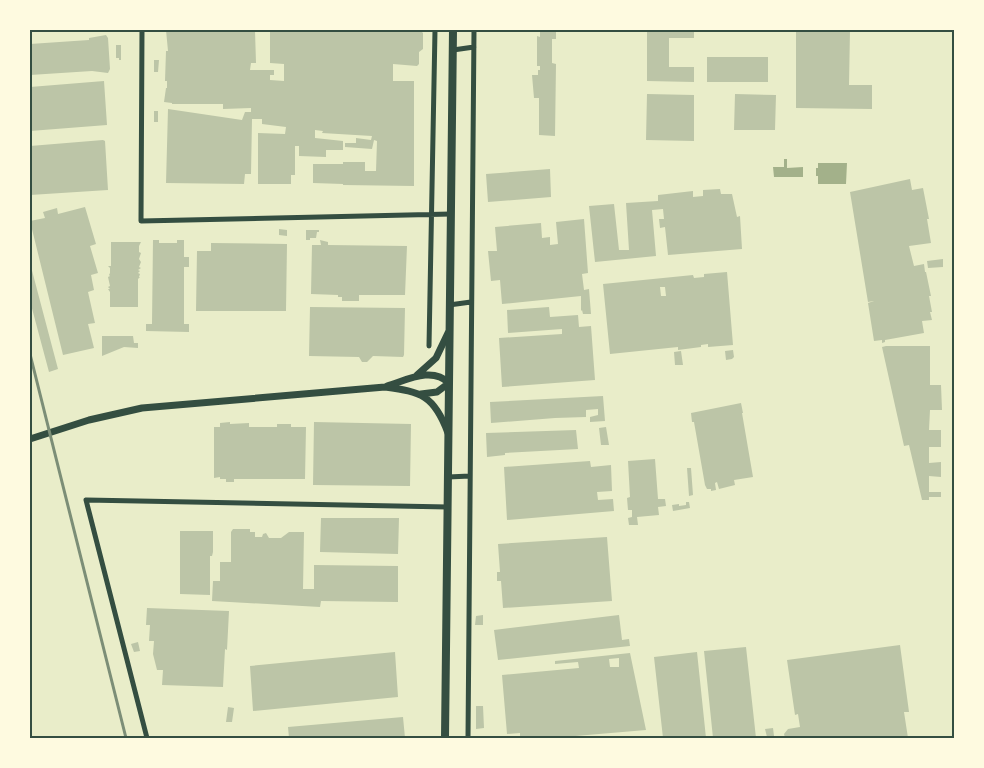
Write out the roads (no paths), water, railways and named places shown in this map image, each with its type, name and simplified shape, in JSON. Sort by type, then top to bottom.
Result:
[{"type":"main road","points":[[445,738],[453,30]]},
{"type":"street","points":[[142,30],[141,221],[451,214]]},
{"type":"street","points":[[429,346],[435,30]]},
{"type":"street","points":[[468,738],[474,30]]},
{"type":"street","points":[[453,50],[474,47]]},
{"type":"street","points":[[449,305],[471,302]]},
{"type":"street","points":[[412,378],[432,363],[440,353],[449,332]]},
{"type":"street","points":[[30,439],[103,416],[142,408],[385,387],[412,378],[432,375],[442,378],[449,384],[437,392],[421,394],[385,387]]},
{"type":"street","points":[[421,394],[438,412],[448,435]]},
{"type":"street","points":[[448,478],[470,476]]},
{"type":"street","points":[[147,738],[86,500],[448,506]]},
{"type":"railway","points":[[30,354],[126,738]]}]
